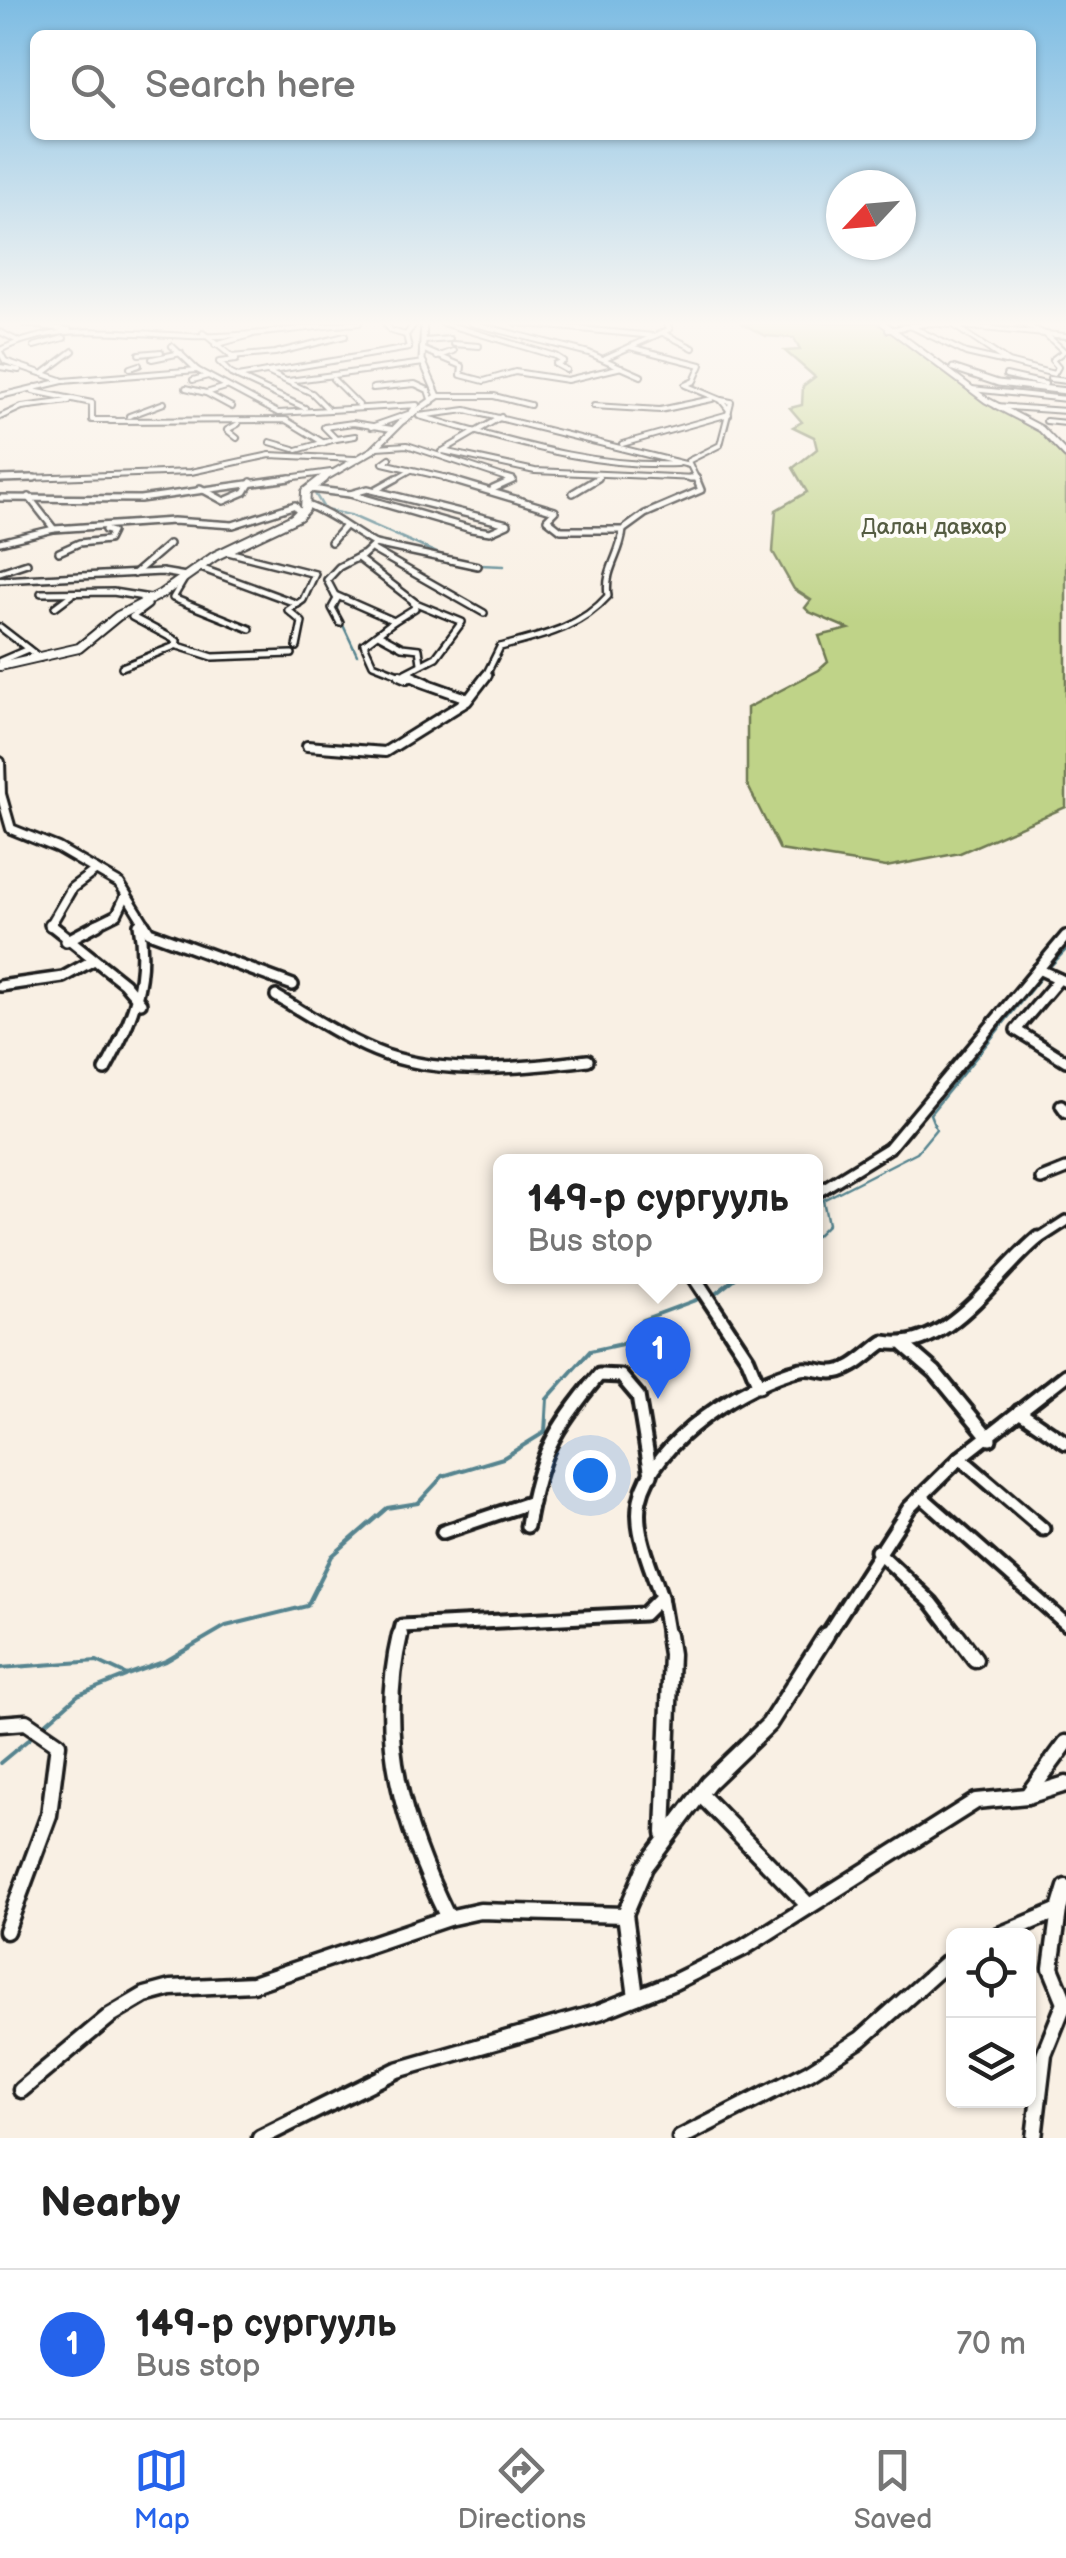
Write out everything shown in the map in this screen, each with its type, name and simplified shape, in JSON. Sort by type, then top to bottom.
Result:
[{"type":"main road","points":[[0,666],[79,648],[118,616],[224,551],[294,520],[310,489],[331,472],[377,447],[403,423]]},
{"type":"main road","points":[[1030,423],[1044,430],[1066,455]]},
{"type":"street","points":[[233,423],[253,423]]},
{"type":"street","points":[[291,423],[324,442]]},
{"type":"street","points":[[336,439],[322,428],[352,423],[390,432],[513,480],[494,489]]},
{"type":"street","points":[[371,427],[385,423]]},
{"type":"street","points":[[445,423],[584,460],[634,466],[690,465]]},
{"type":"street","points":[[440,451],[491,423]]},
{"type":"street","points":[[522,423],[620,445],[678,464]]},
{"type":"street","points":[[620,445],[693,423]]},
{"type":"street","points":[[390,458],[383,462],[494,489],[554,511],[547,519],[561,530],[623,530],[644,514],[701,490],[690,465],[691,458],[720,444],[726,423]]},
{"type":"street","points":[[237,438],[226,430],[238,424]]},
{"type":"street","points":[[294,449],[355,436]]},
{"type":"street","points":[[259,448],[272,443],[355,459]]},
{"type":"street","points":[[377,447],[402,444],[512,468],[602,476],[696,478]]},
{"type":"street","points":[[104,473],[177,473],[261,457],[314,454]]},
{"type":"street","points":[[240,458],[261,457]]},
{"type":"street","points":[[214,465],[226,464]]},
{"type":"street","points":[[290,468],[295,476]]},
{"type":"street","points":[[164,470],[177,473]]},
{"type":"street","points":[[350,494],[375,490],[411,470]]},
{"type":"street","points":[[249,472],[252,482]]},
{"type":"street","points":[[0,498],[129,499],[331,472]]},
{"type":"street","points":[[0,480],[55,481],[125,473]]},
{"type":"street","points":[[573,493],[602,476]]},
{"type":"street","points":[[202,491],[224,501],[245,492],[252,482]]},
{"type":"street","points":[[310,489],[350,494],[490,532],[508,524],[375,490]]},
{"type":"street","points":[[196,498],[202,491]]},
{"type":"street","points":[[29,497],[54,529]]},
{"type":"street","points":[[123,506],[129,499]]},
{"type":"street","points":[[305,504],[336,516],[344,527],[374,547],[484,613]]},
{"type":"street","points":[[142,521],[176,519],[233,525],[282,506],[298,507],[294,520]]},
{"type":"street","points":[[0,541],[54,529],[102,529],[176,519]]},
{"type":"street","points":[[331,542],[344,527]]},
{"type":"street","points":[[102,529],[112,532],[106,549]]},
{"type":"street","points":[[307,746],[385,752],[461,705],[482,684],[500,647],[564,630],[599,608],[608,596],[605,580],[612,559],[621,551],[623,530]]},
{"type":"street","points":[[59,552],[113,537]]},
{"type":"street","points":[[134,574],[168,544]]},
{"type":"street","points":[[394,621],[335,595],[327,580],[339,567],[374,547],[478,566]]},
{"type":"street","points":[[175,645],[182,652],[214,659],[294,650],[302,622],[288,610],[299,604],[316,580],[314,574],[224,551]]},
{"type":"street","points":[[362,555],[359,559],[373,575],[384,577],[413,601],[462,622],[436,657],[405,673],[427,684]]},
{"type":"street","points":[[0,572],[27,563]]},
{"type":"street","points":[[198,567],[299,604]]},
{"type":"street","points":[[0,580],[134,574],[186,576],[184,586],[173,598],[250,629]]},
{"type":"street","points":[[41,593],[113,592],[149,600],[132,617],[177,640],[175,645]]},
{"type":"street","points":[[55,607],[73,594]]},
{"type":"street","points":[[335,595],[332,608],[340,623]]},
{"type":"street","points":[[117,599],[130,597]]},
{"type":"street","points":[[413,601],[416,608],[364,644],[373,664],[464,697],[461,705]]},
{"type":"street","points":[[0,627],[40,658]]},
{"type":"street","points":[[380,635],[402,647],[419,649],[421,663]]},
{"type":"street","points":[[122,667],[175,645]]},
{"type":"street","points":[[0,666],[28,649]]},
{"type":"street","points":[[0,762],[1,794],[12,829],[120,884],[138,920],[143,940],[140,1003],[104,1070]]},
{"type":"street","points":[[0,837],[12,829]]},
{"type":"street","points":[[96,870],[72,888],[49,926],[124,982],[140,1003]]},
{"type":"street","points":[[65,941],[117,914],[125,896]]},
{"type":"street","points":[[138,920],[150,932],[293,985]]},
{"type":"street","points":[[823,1189],[889,1148],[1043,971],[1066,936]]},
{"type":"street","points":[[0,986],[63,977],[92,961]]},
{"type":"street","points":[[1043,971],[1062,981],[1016,1030],[1066,1060]]},
{"type":"street","points":[[276,996],[370,1047],[402,1059],[538,1066],[588,1060]]},
{"type":"street","points":[[1041,1178],[1066,1168]]},
{"type":"street","points":[[906,1346],[954,1318],[993,1276],[1066,1221]]},
{"type":"street","points":[[699,1284],[759,1386]]},
{"type":"street","points":[[664,1833],[671,1654],[639,1514],[640,1497],[651,1474],[716,1408],[800,1369],[848,1370],[884,1342],[906,1346],[935,1372],[990,1439]]},
{"type":"street","points":[[528,1526],[537,1467],[570,1410],[599,1375],[621,1376],[638,1396],[651,1474]]},
{"type":"street","points":[[638,1996],[624,1915],[664,1833],[750,1736],[769,1724],[877,1551],[909,1508],[960,1458],[990,1439],[1066,1375]]},
{"type":"street","points":[[1019,1411],[1066,1443]]},
{"type":"street","points":[[960,1458],[1043,1529]]},
{"type":"street","points":[[921,1496],[1066,1624]]},
{"type":"street","points":[[444,1532],[532,1502]]},
{"type":"street","points":[[877,1551],[932,1603],[976,1659]]},
{"type":"street","points":[[448,1918],[396,1794],[386,1698],[402,1626],[644,1614],[660,1597]]},
{"type":"street","points":[[0,1724],[26,1722],[58,1744],[52,1798],[6,1931]]},
{"type":"street","points":[[1027,1796],[1066,1744]]},
{"type":"street","points":[[260,2138],[398,2070],[599,2012],[638,1996],[743,1948],[976,1801],[1027,1796],[1066,1784]]},
{"type":"street","points":[[701,1795],[808,1905]]},
{"type":"street","points":[[1034,2138],[1038,2070],[1050,2030],[1066,2002],[1051,1968],[1066,1886]]},
{"type":"street","points":[[1016,1928],[1060,1910]]},
{"type":"street","points":[[22,2090],[98,2024],[148,1994],[197,1987],[224,1990],[253,1984],[448,1918],[480,1912],[624,1915]]},
{"type":"street","points":[[680,2138],[810,2072],[861,2039],[946,1963]]},
{"type":"green space","name":"Далан давхар","points":[[801,423],[1024,423],[1038,430],[1066,460],[1066,807],[960,853],[886,867],[780,850],[747,784],[747,708],[819,670],[828,662],[819,636],[849,629],[805,608],[811,600],[794,589],[773,552],[776,510],[807,492],[793,468],[817,449],[814,437],[793,427]]},
{"type":"waterway","points":[[314,492],[325,510],[350,515],[448,558]]},
{"type":"waterway","points":[[480,565],[504,566]]},
{"type":"waterway","points":[[336,614],[339,598]]},
{"type":"waterway","points":[[343,625],[357,655]]},
{"type":"waterway","points":[[1047,970],[1066,950]]},
{"type":"waterway","points":[[823,1200],[917,1152],[936,1129],[930,1114],[1042,976]]},
{"type":"waterway","points":[[823,1200],[828,1224],[823,1229]]},
{"type":"waterway","points":[[714,1295],[728,1284]]},
{"type":"waterway","points":[[0,1668],[97,1661],[127,1675],[166,1661],[226,1626],[307,1606],[332,1556],[387,1508],[418,1503],[443,1476],[503,1458],[545,1432],[547,1399],[590,1351],[622,1344],[642,1320],[701,1298]]},
{"type":"waterway","points":[[44,1725],[78,1695],[126,1676]]},
{"type":"waterway","points":[[0,1763],[35,1734]]},
{"type":"place","name":"149-р сургууль","points":[[658,1399]]}]
